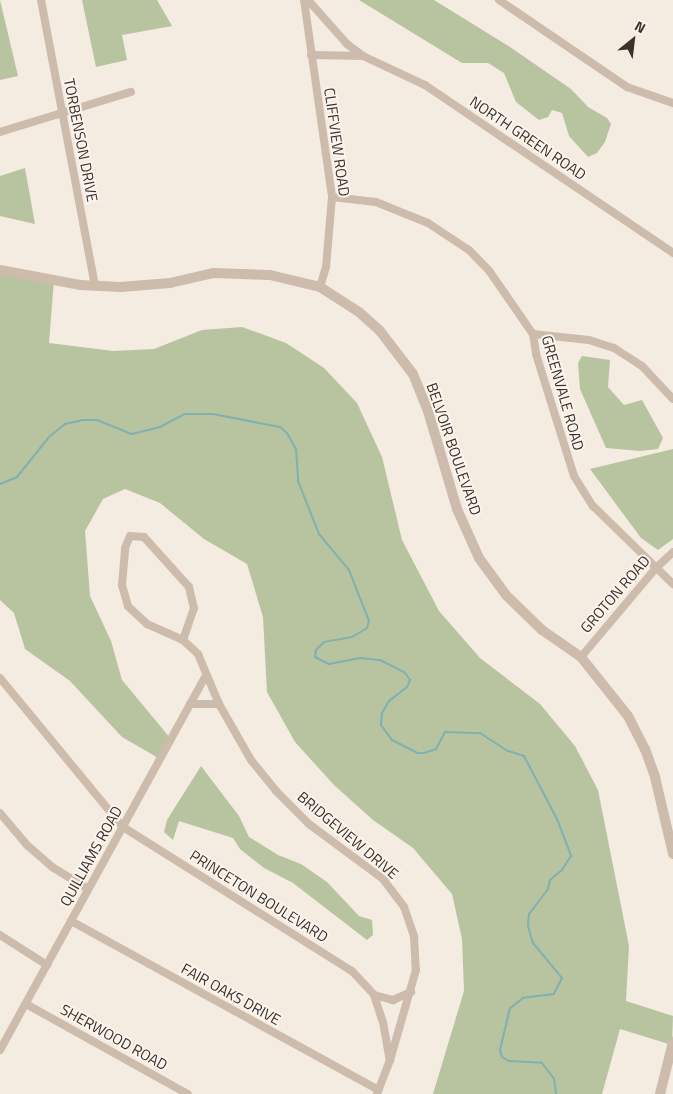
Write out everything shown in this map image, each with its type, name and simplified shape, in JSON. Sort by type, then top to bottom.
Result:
[{"type":"street","name":"TORBENSON DRIVE","points":[[41,0],[95,285]]},
{"type":"street","name":"CLIFFVIEW ROAD","points":[[304,0],[332,197],[326,267],[320,288]]},
{"type":"street","name":"NORTH GREEN ROAD","points":[[308,0],[347,44],[363,56],[424,85],[673,253]]},
{"type":"street","points":[[499,0],[627,87],[673,104]]},
{"type":"street","name":"NORTH GREEN ROAD","points":[[311,55],[363,56]]},
{"type":"street","points":[[0,132],[131,92]]},
{"type":"street","name":"GREENVALE ROAD","points":[[332,197],[376,202],[401,210],[455,240],[490,272],[533,334],[536,354],[574,476],[593,506],[673,584]]},
{"type":"street","name":"BELVOIR BOULEVARD","points":[[0,270],[95,285],[121,287],[240,272],[270,275],[320,288],[359,312],[397,351],[413,374],[428,410],[457,509],[479,558],[506,596],[542,630],[581,658],[613,694],[646,749],[673,854]]},
{"type":"street","points":[[533,334],[589,340],[614,348],[642,366],[673,399]]},
{"type":"street","points":[[130,536],[144,537],[189,587],[194,608],[182,640],[147,624],[128,606],[122,585],[125,548],[130,536]]},
{"type":"street","name":"GROTON ROAD","points":[[581,658],[656,568],[673,552]]},
{"type":"street","name":"BRIDGEVIEW DRIVE","points":[[182,640],[198,654],[219,704],[238,741],[276,791],[309,824],[382,879],[404,907],[414,936],[416,970],[390,1060]]},
{"type":"street","name":"QUILLIAMS ROAD","points":[[0,1050],[206,675]]},
{"type":"street","name":"PRINCETON BOULEVARD","points":[[0,678],[123,827],[352,971],[374,995],[384,1022],[390,1060],[378,1092]]},
{"type":"street","points":[[190,704],[219,704]]},
{"type":"street","points":[[0,813],[27,845],[52,867],[88,889]]},
{"type":"street","name":"FAIR OAKS DRIVE","points":[[72,921],[378,1092]]},
{"type":"street","points":[[0,935],[47,965]]},
{"type":"street","points":[[374,995],[393,1000],[411,992]]},
{"type":"street","name":"SHERWOOD ROAD","points":[[26,1004],[188,1094]]},
{"type":"street","points":[[660,1094],[673,1042]]},
{"type":"green space","points":[[0,0],[18,76],[0,80]]},
{"type":"green space","points":[[82,0],[157,0],[172,26],[122,35],[127,60],[96,67]]},
{"type":"green space","points":[[359,0],[434,0],[510,47],[571,89],[588,107],[607,118],[611,124],[605,142],[597,153],[588,157],[569,136],[562,113],[552,110],[548,117],[539,120],[516,102],[504,73],[488,63],[462,63]]},
{"type":"green space","points":[[25,168],[35,224],[0,216],[0,176]]},
{"type":"green space","points":[[0,270],[54,280],[49,343],[113,351],[154,349],[202,330],[242,327],[286,343],[324,368],[357,403],[382,457],[402,540],[439,611],[480,658],[540,704],[575,746],[598,790],[629,946],[626,1001],[673,1016],[672,1045],[620,1029],[602,1094],[433,1094],[464,991],[462,939],[452,894],[413,848],[373,820],[334,785],[295,742],[267,692],[263,617],[247,564],[204,539],[160,503],[125,489],[103,499],[85,531],[90,596],[111,641],[122,680],[171,739],[160,759],[122,737],[70,681],[25,649],[14,613],[0,600]]},
{"type":"green space","points":[[582,356],[610,360],[608,387],[624,405],[642,400],[663,438],[658,449],[640,451],[606,448],[580,389],[578,363]]},
{"type":"green space","points":[[673,449],[673,539],[658,550],[641,538],[590,469]]},
{"type":"green space","points":[[201,766],[239,816],[249,837],[278,855],[301,864],[327,882],[359,916],[372,920],[373,935],[367,940],[293,883],[264,868],[240,849],[233,838],[179,821],[173,840],[164,832],[167,820]]},
{"type":"waterway","points":[[0,484],[17,477],[49,437],[65,424],[82,420],[97,420],[132,434],[160,427],[184,414],[213,414],[280,427],[287,433],[296,449],[298,481],[319,534],[349,570],[369,621],[367,628],[352,637],[324,642],[316,650],[315,657],[329,664],[360,658],[380,660],[405,673],[410,680],[407,687],[389,701],[382,713],[381,725],[392,740],[417,753],[424,753],[436,749],[445,732],[480,733],[508,751],[524,756],[557,819],[571,856],[562,870],[550,880],[548,889],[529,914],[528,926],[533,943],[562,978],[554,994],[523,998],[510,1008],[500,1050],[502,1057],[509,1061],[542,1063],[554,1079],[556,1094]]}]
